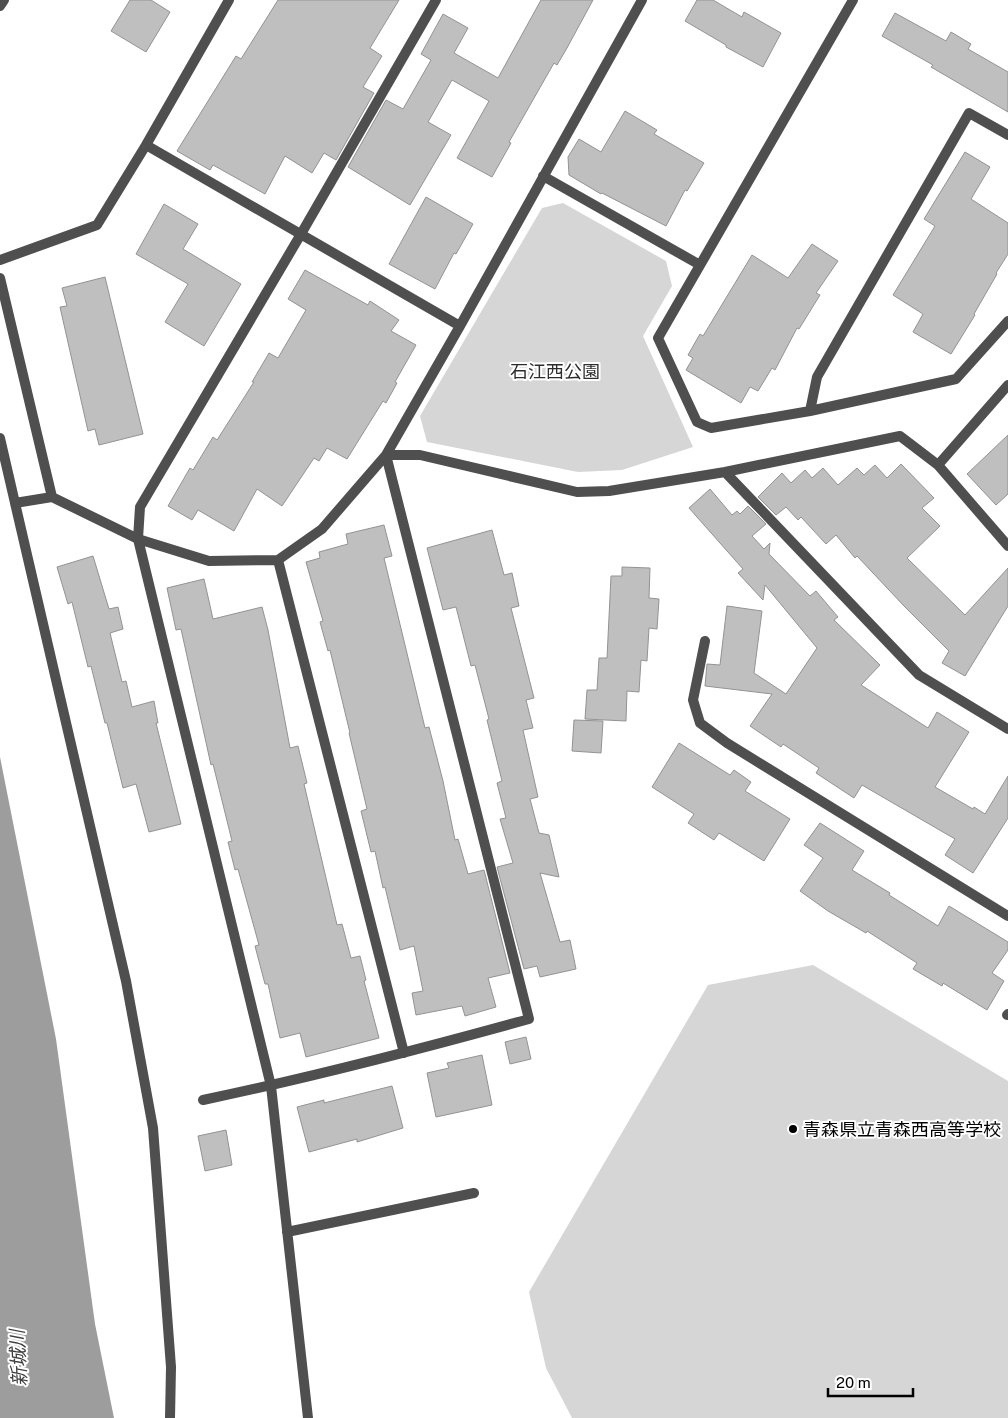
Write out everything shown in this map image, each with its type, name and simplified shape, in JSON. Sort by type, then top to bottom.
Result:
[{"type":"street","points":[[0,6],[4,0]]},
{"type":"street","points":[[0,260],[97,225],[146,145],[229,0]]},
{"type":"street","points":[[308,1418],[270,1086],[138,539],[140,507],[436,0]]},
{"type":"street","points":[[15,503],[52,497],[138,539],[209,561],[278,560],[322,529],[386,455],[642,0]]},
{"type":"street","points":[[853,0],[658,338],[697,422],[712,428],[810,411],[956,379],[1008,321]]},
{"type":"street","points":[[810,411],[817,377],[969,114],[1008,135]]},
{"type":"street","points":[[146,145],[460,326]]},
{"type":"street","points":[[543,176],[700,265]]},
{"type":"street","points":[[0,278],[52,497]]},
{"type":"street","points":[[938,465],[1008,385]]},
{"type":"street","points":[[386,455],[420,455],[577,492],[608,491],[725,472],[900,436],[938,465],[1008,546]]},
{"type":"street","points":[[0,438],[126,981],[153,1128],[171,1367],[170,1418]]},
{"type":"street","points":[[203,1100],[270,1086],[404,1053],[529,1019],[386,455]]},
{"type":"street","points":[[725,472],[919,675],[1008,729]]},
{"type":"street","points":[[278,560],[404,1053]]},
{"type":"street","points":[[705,641],[693,700],[700,722],[728,743],[1008,916]]},
{"type":"street","points":[[287,1232],[474,1193]]},
{"type":"green space","name":"石江西公園","points":[[563,203],[666,261],[672,286],[643,336],[693,447],[622,470],[578,472],[427,442],[420,416],[542,208]]},
{"type":"green space","name":"青森県立青森西高等学校","points":[[813,965],[1008,1081],[1008,1418],[572,1418],[546,1368],[529,1292],[708,985]]},
{"type":"water","name":"新城川","points":[[0,757],[56,1039],[95,1324],[114,1418],[0,1418]]},
{"type":"building","points":[[130,0],[151,0],[170,12],[146,52],[111,31]]},
{"type":"building","points":[[278,0],[399,0],[370,48],[382,56],[363,87],[374,93],[336,160],[324,153],[312,173],[285,156],[265,194],[213,165],[210,170],[177,151],[236,56],[241,59]]},
{"type":"building","points":[[541,0],[593,0],[557,65],[554,63],[509,142],[511,143],[492,177],[457,158],[489,101],[452,80],[428,122],[451,135],[410,205],[348,167],[386,100],[403,109],[431,60],[421,54],[443,14],[468,28],[454,53],[498,78]]},
{"type":"building","points":[[697,0],[713,0],[742,17],[744,12],[781,33],[763,67],[726,47],[726,45],[685,21]]},
{"type":"building","points":[[895,13],[946,41],[951,32],[971,44],[968,49],[1008,72],[1008,112],[931,67],[933,65],[882,36]]},
{"type":"building","points":[[625,111],[657,130],[654,134],[704,163],[687,191],[685,190],[666,226],[601,194],[569,175],[568,157],[579,139],[601,152]]},
{"type":"building","points":[[965,152],[990,167],[971,199],[1008,223],[1008,254],[996,273],[975,315],[951,354],[913,332],[923,314],[893,295],[935,226],[924,219]]},
{"type":"building","points":[[426,197],[473,224],[456,254],[454,253],[435,289],[389,264]]},
{"type":"building","points":[[164,204],[198,224],[183,249],[241,284],[204,346],[165,322],[188,284],[136,254]]},
{"type":"building","points":[[812,244],[838,261],[816,293],[820,295],[799,329],[797,328],[775,370],[772,368],[758,391],[750,387],[741,403],[686,370],[693,358],[688,355],[700,334],[703,336],[752,255],[788,278]]},
{"type":"building","points":[[305,270],[368,305],[370,301],[399,320],[391,331],[416,345],[395,382],[397,383],[386,403],[383,401],[347,459],[327,448],[319,461],[314,458],[282,506],[257,489],[234,531],[198,510],[192,520],[168,506],[190,468],[193,470],[213,437],[217,440],[254,382],[252,382],[269,353],[278,358],[306,310],[288,299]]},
{"type":"building","points":[[105,277],[143,434],[99,445],[95,429],[88,431],[60,307],[67,306],[62,288]]},
{"type":"building","points":[[1008,435],[1008,494],[996,505],[967,474]]},
{"type":"building","points":[[901,464],[934,498],[922,508],[940,526],[907,558],[965,615],[1008,568],[1008,606],[965,676],[942,663],[949,651],[857,556],[855,558],[836,535],[826,544],[801,517],[798,520],[786,507],[776,515],[758,497],[782,473],[791,483],[805,470],[812,478],[823,468],[838,485],[857,468],[864,475],[875,465],[887,478]]},
{"type":"building","points":[[710,489],[732,515],[737,511],[740,514],[748,506],[766,524],[752,536],[764,549],[770,543],[769,554],[810,596],[816,591],[838,617],[834,620],[880,665],[861,685],[928,728],[937,712],[969,732],[935,787],[985,814],[1008,776],[1008,818],[973,873],[945,855],[955,839],[862,785],[854,798],[816,773],[819,768],[783,744],[781,747],[750,726],[772,694],[705,686],[707,664],[720,665],[727,606],[762,611],[754,673],[786,694],[817,648],[765,585],[763,600],[738,573],[743,569],[689,508]]},
{"type":"building","points":[[384,525],[392,556],[384,558],[425,728],[429,727],[443,781],[455,840],[458,839],[468,874],[484,870],[510,973],[488,978],[496,1007],[465,1016],[462,1006],[416,1015],[412,993],[423,991],[414,946],[400,950],[375,851],[371,852],[361,811],[367,809],[350,733],[330,650],[328,651],[320,622],[323,621],[306,562],[320,558],[319,552],[348,544],[346,534]]},
{"type":"building","points":[[492,530],[504,575],[512,573],[519,606],[511,608],[534,698],[526,700],[533,728],[523,730],[538,797],[530,799],[539,833],[549,835],[559,877],[540,873],[560,942],[570,940],[576,969],[540,977],[537,966],[524,969],[497,867],[513,863],[500,819],[506,818],[497,783],[502,781],[475,665],[471,666],[456,607],[443,610],[427,548]]},
{"type":"building","points":[[93,556],[109,609],[118,607],[123,629],[110,633],[122,682],[126,681],[132,707],[154,701],[158,723],[156,723],[181,824],[149,832],[136,784],[123,788],[91,666],[88,667],[72,602],[68,604],[57,567]]},
{"type":"building","points":[[622,567],[650,568],[649,598],[659,599],[657,629],[649,628],[647,661],[641,660],[639,692],[627,691],[626,721],[585,719],[587,690],[597,690],[599,658],[607,658],[611,576],[622,576]]},
{"type":"building","points":[[204,579],[213,619],[262,607],[290,748],[298,746],[307,783],[304,784],[337,925],[342,924],[351,958],[360,956],[366,980],[364,981],[379,1038],[306,1057],[300,1033],[280,1038],[268,984],[265,984],[255,946],[259,945],[238,869],[235,870],[228,842],[232,841],[213,764],[211,765],[181,629],[176,630],[167,588]]},
{"type":"building","points":[[574,720],[603,721],[601,753],[572,751]]},
{"type":"building","points":[[679,743],[730,775],[734,770],[751,782],[745,791],[790,819],[764,861],[719,833],[714,840],[688,823],[694,814],[652,787]]},
{"type":"building","points":[[820,823],[864,851],[852,870],[890,893],[889,895],[938,926],[949,906],[1008,942],[1008,950],[992,973],[1004,981],[987,1010],[943,983],[942,986],[913,969],[917,963],[867,931],[866,933],[828,911],[800,891],[823,858],[804,845]]},
{"type":"building","points":[[526,1037],[531,1059],[510,1064],[505,1042]]},
{"type":"building","points":[[482,1055],[492,1105],[436,1117],[427,1073],[449,1068],[447,1063]]},
{"type":"building","points":[[392,1086],[403,1128],[357,1142],[357,1139],[309,1152],[297,1107],[324,1100],[324,1103]]},
{"type":"building","points":[[226,1130],[232,1165],[205,1171],[198,1136]]},
{"type":"place","name":"青森県立青森西高等学校","points":[[793,1129]]}]
